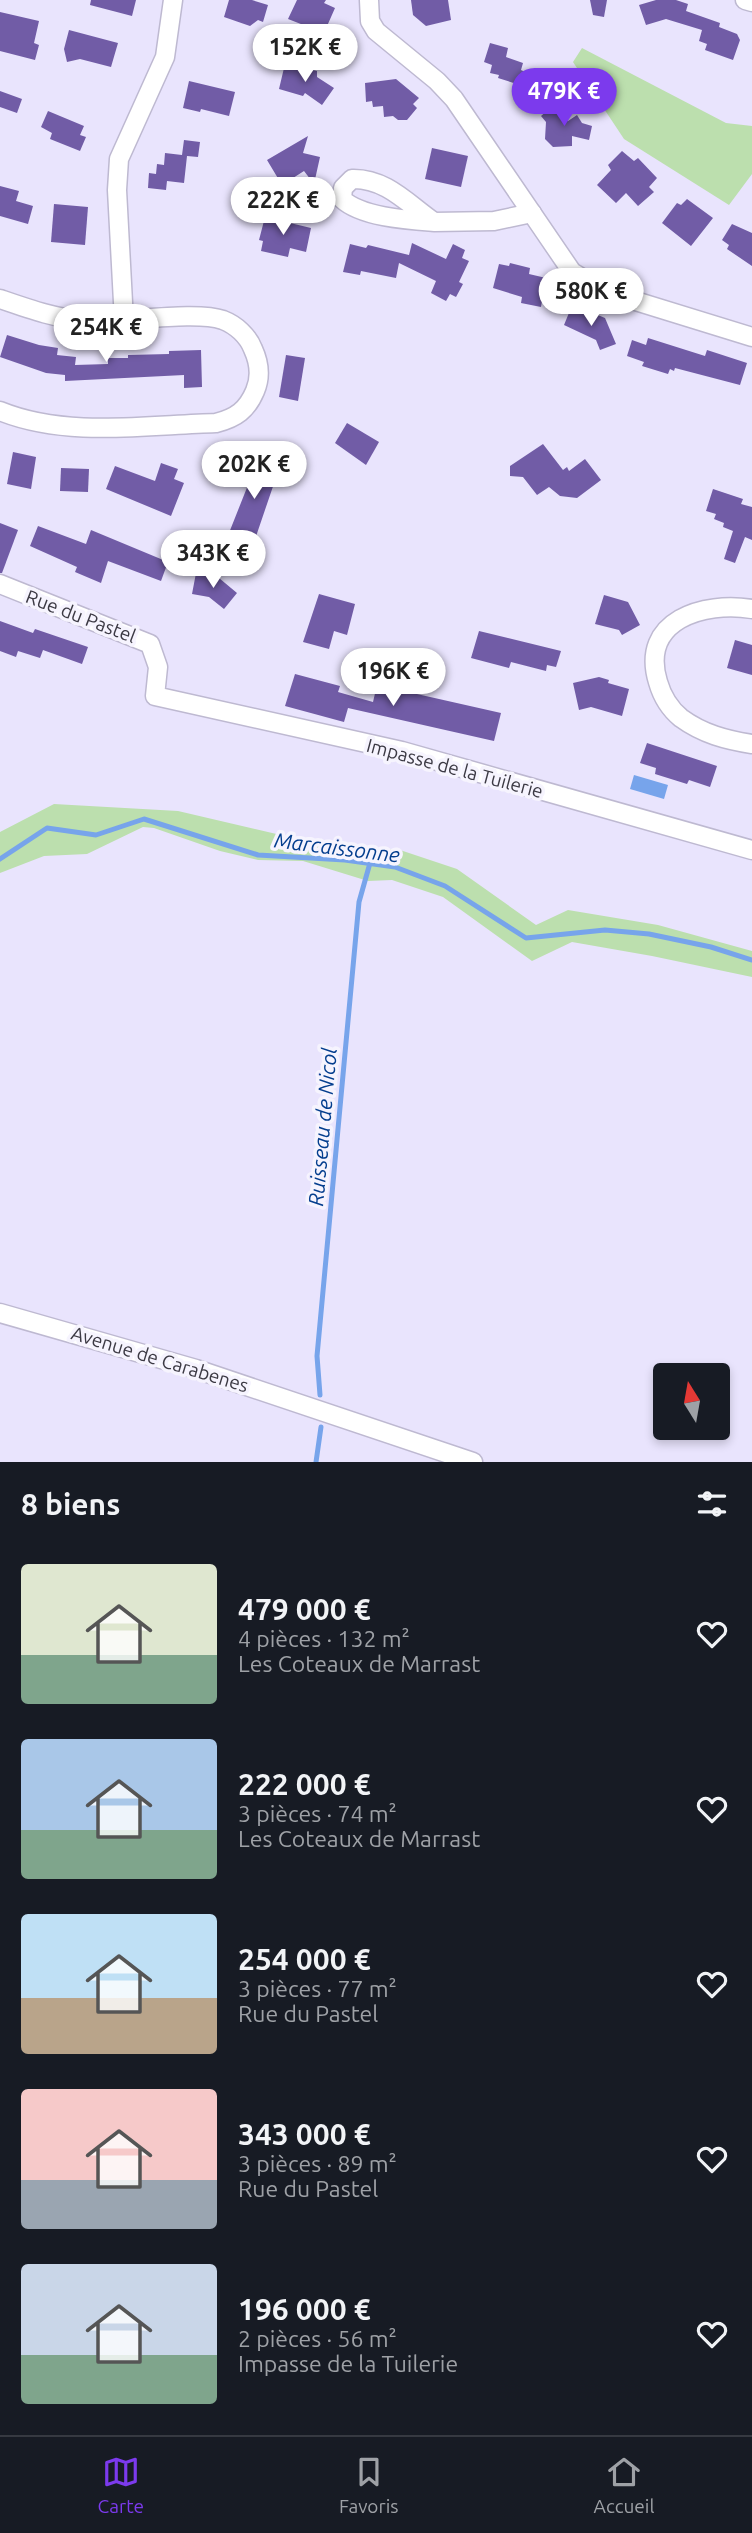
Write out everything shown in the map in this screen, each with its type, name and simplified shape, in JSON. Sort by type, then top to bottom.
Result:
[{"type":"street","points":[[124,321],[117,190],[119,159],[165,57],[173,0]]},
{"type":"street","points":[[369,0],[370,21],[376,31],[437,81],[454,99],[561,259],[587,283],[621,297],[752,337]]},
{"type":"street","points":[[745,0],[752,2]]},
{"type":"street","points":[[434,222],[494,221],[532,213]]},
{"type":"street","points":[[0,299],[30,310],[71,319],[124,321],[210,317],[236,327],[252,345],[258,364],[257,387],[251,400],[241,413],[216,423],[70,426],[27,420],[0,411]]},
{"type":"street","name":"Rue du Pastel","points":[[0,584],[150,644],[158,667],[155,696]]},
{"type":"street","points":[[752,609],[713,608],[680,618],[662,635],[654,660],[659,687],[666,701],[679,716],[708,734],[752,744]]},
{"type":"street","name":"Impasse de la Tuilerie","points":[[155,696],[401,751],[752,850]]},
{"type":"street","name":"Avenue de Carabenes","points":[[0,1313],[130,1349],[319,1409],[473,1462]]},
{"type":"green space","points":[[582,48],[726,123],[752,126],[752,174],[729,205],[624,139],[573,62]]},
{"type":"green space","points":[[54,804],[178,811],[345,850],[397,849],[457,869],[536,925],[568,910],[658,925],[752,951],[752,977],[572,942],[532,961],[443,897],[392,880],[368,881],[303,861],[258,860],[220,851],[154,828],[143,827],[87,854],[44,856],[0,873],[0,832]]},
{"type":"water","points":[[634,775],[668,785],[664,799],[630,789]]},
{"type":"building","points":[[91,0],[136,0],[132,16],[90,5]]},
{"type":"building","points":[[229,0],[252,0],[268,5],[263,22],[258,20],[250,26],[224,17]]},
{"type":"building","points":[[297,0],[326,0],[324,3],[335,8],[324,33],[288,19]]},
{"type":"building","points":[[411,0],[448,0],[451,20],[426,26],[413,15]]},
{"type":"building","points":[[590,0],[607,0],[604,17],[593,15]]},
{"type":"building","points":[[656,0],[676,0],[688,4],[686,11],[720,23],[719,27],[737,34],[740,40],[733,60],[705,50],[707,44],[699,41],[702,30],[666,19],[646,25],[639,5]]},
{"type":"building","points":[[0,12],[39,21],[34,43],[39,45],[35,60],[0,51]]},
{"type":"building","points":[[69,30],[118,43],[111,67],[80,59],[67,62],[64,49]]},
{"type":"building","points":[[490,43],[508,48],[506,57],[523,63],[521,70],[525,72],[520,85],[490,73],[492,65],[484,62]]},
{"type":"building","points":[[296,66],[317,71],[317,77],[334,88],[322,105],[305,93],[303,96],[279,89],[284,68],[295,70]]},
{"type":"building","points":[[396,79],[419,98],[413,104],[417,108],[407,120],[398,120],[393,116],[384,117],[383,106],[373,107],[372,101],[366,102],[365,83]]},
{"type":"building","points":[[189,81],[235,92],[229,116],[183,108]]},
{"type":"building","points":[[0,91],[22,99],[17,113],[0,107]]},
{"type":"building","points":[[555,104],[568,121],[577,115],[582,123],[592,126],[589,140],[572,136],[572,146],[553,147],[545,139],[546,122],[541,116]]},
{"type":"building","points":[[48,111],[84,126],[80,135],[86,137],[80,151],[50,139],[52,133],[41,127]]},
{"type":"building","points":[[308,136],[303,153],[320,157],[314,184],[304,171],[282,185],[267,160]]},
{"type":"building","points":[[184,140],[200,142],[198,157],[187,156],[184,183],[167,181],[166,190],[148,188],[149,173],[156,174],[157,164],[164,165],[165,153],[182,155]]},
{"type":"building","points":[[432,148],[468,156],[461,187],[425,179]]},
{"type":"building","points":[[622,151],[634,161],[638,158],[657,178],[649,187],[654,192],[638,206],[626,193],[616,203],[597,185],[611,170],[608,165]]},
{"type":"building","points":[[0,186],[19,191],[16,201],[33,206],[28,224],[0,216]]},
{"type":"building","points":[[687,199],[713,218],[691,246],[662,223],[677,203],[681,205]]},
{"type":"building","points":[[54,204],[88,207],[85,245],[51,242]]},
{"type":"building","points":[[265,217],[311,228],[306,252],[290,248],[288,257],[261,251],[263,241],[259,240]]},
{"type":"building","points":[[732,224],[752,233],[752,266],[727,249],[729,245],[722,240]]},
{"type":"building","points":[[412,243],[446,259],[453,244],[465,250],[462,258],[469,261],[459,282],[463,284],[456,297],[450,294],[446,301],[431,293],[436,281],[399,263],[396,278],[361,271],[360,275],[343,272],[350,244],[366,248],[368,245],[409,255]]},
{"type":"building","points":[[510,263],[530,268],[529,274],[546,278],[541,307],[521,303],[522,297],[493,288],[499,264],[509,266]]},
{"type":"building","points":[[571,308],[591,317],[593,313],[605,318],[616,344],[600,350],[596,340],[564,325]]},
{"type":"building","points":[[7,335],[58,348],[57,355],[76,357],[75,365],[108,364],[108,358],[128,358],[128,355],[201,350],[202,387],[184,388],[184,375],[65,381],[65,375],[46,373],[0,357]]},
{"type":"building","points":[[648,338],[705,356],[707,350],[747,363],[740,385],[675,368],[674,371],[670,369],[668,374],[642,366],[644,362],[627,356],[632,340],[646,345]]},
{"type":"building","points":[[286,355],[305,358],[298,401],[279,397]]},
{"type":"building","points":[[347,423],[379,442],[366,465],[335,443]]},
{"type":"building","points":[[543,444],[563,470],[567,467],[569,471],[585,459],[601,480],[577,498],[560,496],[549,487],[537,495],[523,477],[510,476],[510,466]]},
{"type":"building","points":[[13,452],[36,457],[31,489],[7,484]]},
{"type":"building","points":[[259,454],[281,463],[252,548],[227,538],[248,485],[244,484]]},
{"type":"building","points":[[161,463],[178,469],[174,479],[184,483],[171,516],[106,489],[115,466],[155,481]]},
{"type":"building","points":[[61,468],[89,469],[88,492],[60,491]]},
{"type":"building","points":[[713,489],[743,499],[741,504],[752,507],[752,540],[745,537],[735,563],[724,559],[733,531],[714,519],[716,514],[706,511]]},
{"type":"building","points":[[0,523],[18,530],[2,573],[0,573]]},
{"type":"building","points":[[38,526],[86,544],[91,530],[168,562],[161,581],[108,561],[101,583],[75,572],[77,567],[30,546]]},
{"type":"building","points":[[196,573],[219,578],[237,593],[224,609],[209,597],[192,594]]},
{"type":"building","points":[[319,594],[355,604],[347,635],[334,631],[329,649],[303,642]]},
{"type":"building","points":[[604,595],[628,602],[640,625],[622,635],[619,630],[595,624]]},
{"type":"building","points":[[0,621],[33,633],[35,629],[88,647],[82,664],[43,650],[40,658],[18,651],[16,657],[0,651]]},
{"type":"building","points":[[479,631],[561,651],[556,667],[547,665],[546,671],[511,662],[509,668],[471,658]]},
{"type":"building","points":[[735,640],[752,645],[752,675],[727,668]]},
{"type":"building","points":[[295,674],[340,686],[338,692],[373,702],[377,685],[501,713],[494,741],[348,708],[344,722],[285,706]]},
{"type":"building","points":[[599,677],[609,680],[608,683],[629,689],[622,716],[591,707],[579,710],[573,683]]},
{"type":"building","points":[[647,743],[717,766],[710,787],[689,780],[687,784],[655,774],[656,768],[640,763]]},
{"type":"waterway","name":"Marcaissonne","points":[[0,859],[47,828],[96,835],[144,819],[258,855],[345,860],[395,867],[445,886],[526,938],[605,930],[649,934],[711,947],[752,960]]},
{"type":"waterway","name":"Ruisseau de Nicol","points":[[320,1395],[317,1356],[359,902],[370,863]]},
{"type":"waterway","name":"Ruisseau de Nicol","points":[[316,1462],[321,1427]]}]
